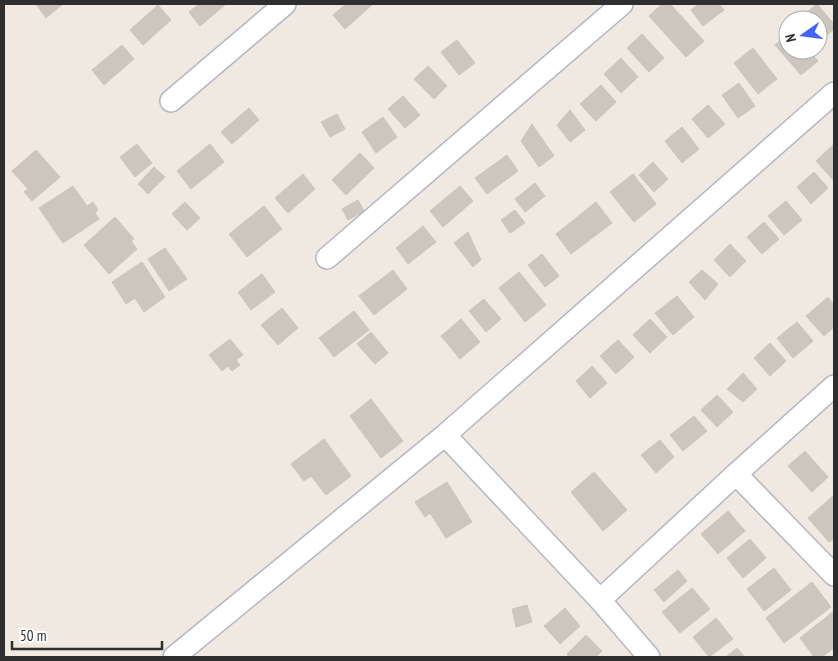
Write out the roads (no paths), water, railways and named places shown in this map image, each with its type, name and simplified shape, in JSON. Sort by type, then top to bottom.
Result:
[{"type":"street","points":[[171,101],[285,4]]},
{"type":"street","points":[[327,258],[622,4]]},
{"type":"street","points":[[174,657],[445,435],[834,93]]},
{"type":"street","points":[[600,600],[834,386]]},
{"type":"street","points":[[445,435],[600,600],[649,657]]},
{"type":"street","points":[[736,474],[834,575]]}]
